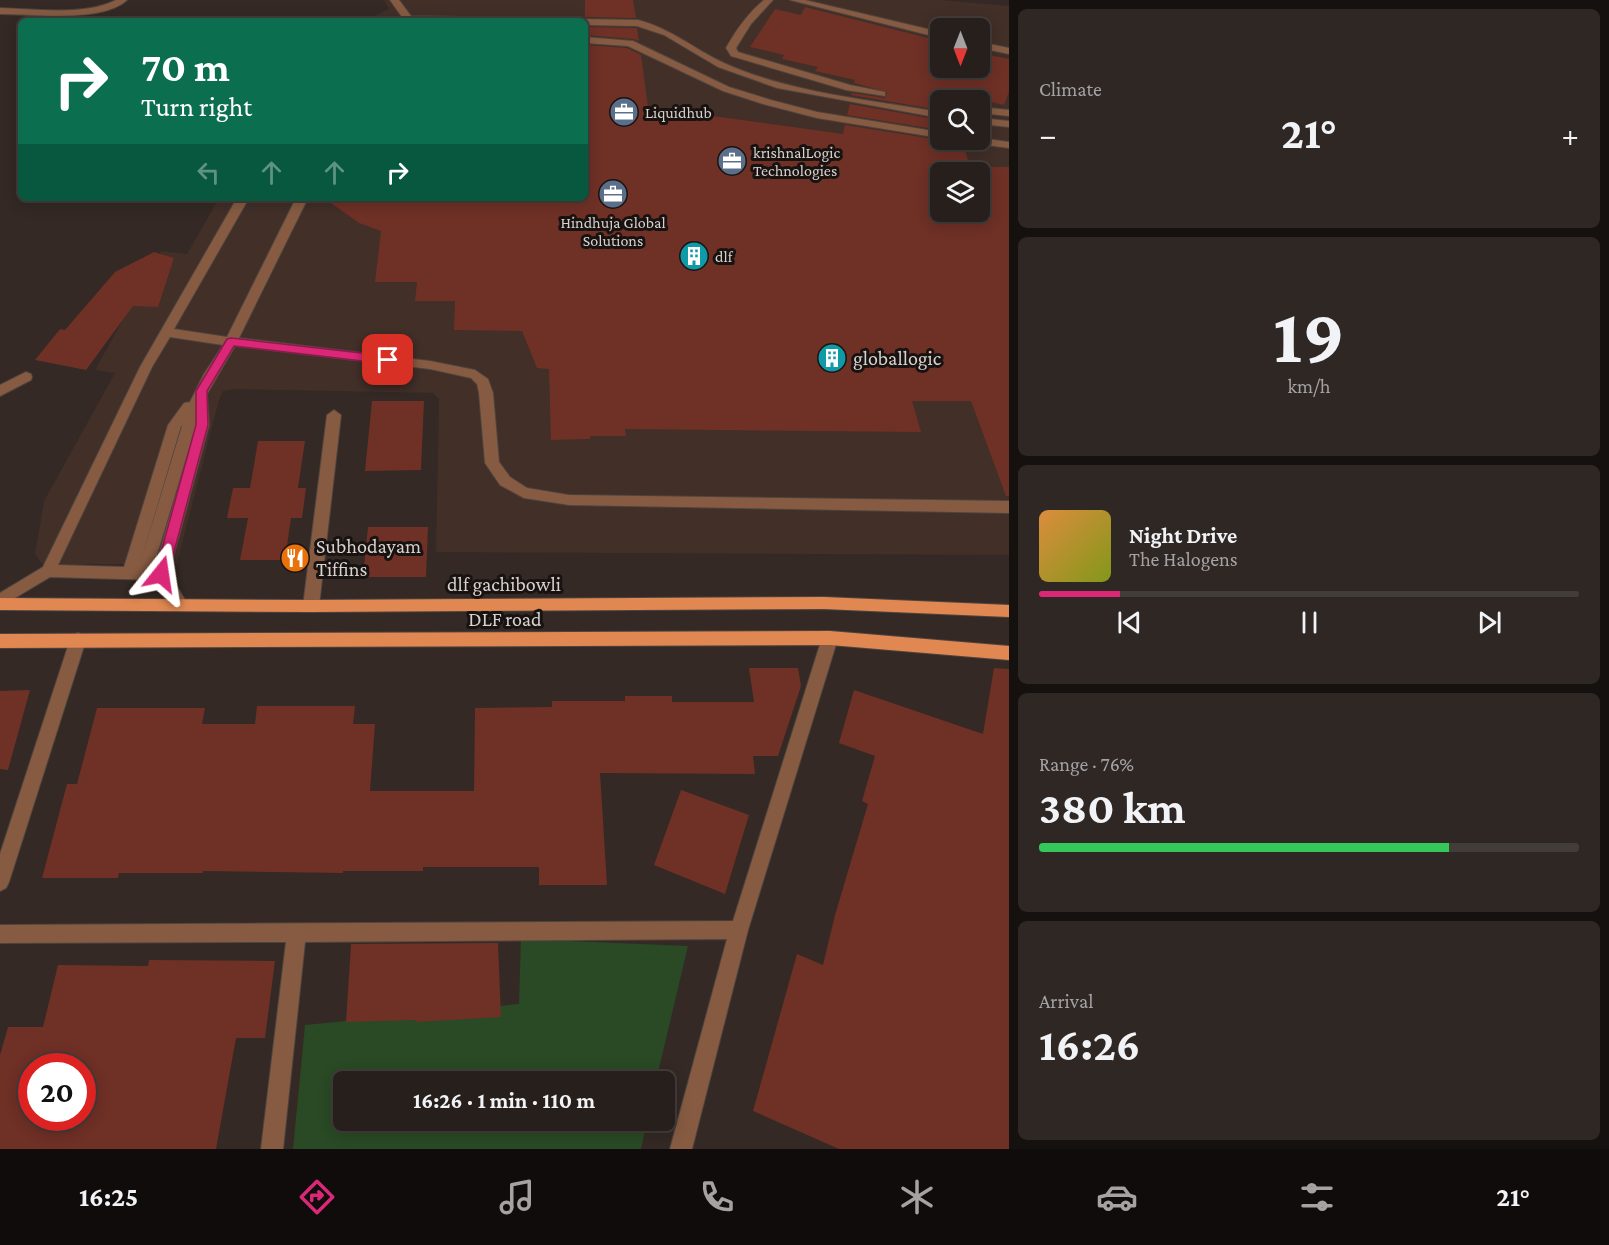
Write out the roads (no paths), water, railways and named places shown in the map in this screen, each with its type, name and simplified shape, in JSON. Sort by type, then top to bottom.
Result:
[{"type":"main road","name":"dlf gachibowli","points":[[0,602],[311,606],[824,603],[1009,611]]},
{"type":"main road","name":"DLF road","points":[[0,641],[830,638],[1009,653]]},
{"type":"street","points":[[12,11],[21,0]]},
{"type":"street","points":[[0,11],[89,10],[112,7],[123,0]]},
{"type":"street","points":[[394,0],[408,18]]},
{"type":"street","points":[[769,0],[754,14],[736,38],[731,48],[734,54],[849,88],[930,103]]},
{"type":"street","points":[[794,0],[930,33]]},
{"type":"street","points":[[588,21],[638,23],[667,33],[722,65],[780,86],[930,113]]},
{"type":"street","points":[[588,40],[630,43],[726,89],[767,102],[818,115],[930,133]]},
{"type":"street","points":[[990,47],[1009,51]]},
{"type":"street","points":[[767,102],[780,86]]},
{"type":"street","points":[[990,111],[1009,113]]},
{"type":"street","points":[[990,122],[1009,124]]},
{"type":"street","points":[[990,143],[1009,146]]},
{"type":"street","points":[[0,602],[48,571],[146,367],[241,201]]},
{"type":"street","points":[[136,574],[175,425],[202,389],[231,342],[301,201]]},
{"type":"street","points":[[165,332],[430,365],[475,374],[483,382],[486,393],[492,463],[505,481],[524,493],[569,500],[1009,507]]},
{"type":"street","points":[[0,391],[26,377]]},
{"type":"street","points":[[180,605],[161,574],[202,425],[202,389]]},
{"type":"street","points":[[311,606],[334,415]]},
{"type":"street","points":[[48,571],[161,574]]},
{"type":"street","points":[[681,1149],[739,930],[830,638]]},
{"type":"street","points":[[0,882],[78,640]]},
{"type":"street","points":[[0,934],[739,930]]},
{"type":"street","points":[[272,1149],[297,932]]},
{"type":"place","name":"Liquidhub","points":[[624,112]]},
{"type":"place","name":"krishnalLogic Technologies","points":[[732,161]]},
{"type":"place","name":"Hindhuja Global Solutions","points":[[613,194]]},
{"type":"place","name":"dlf","points":[[694,256]]},
{"type":"place","name":"globallogic","points":[[832,358]]},
{"type":"place","name":"Subhodayam Tiffins","points":[[295,558]]}]
